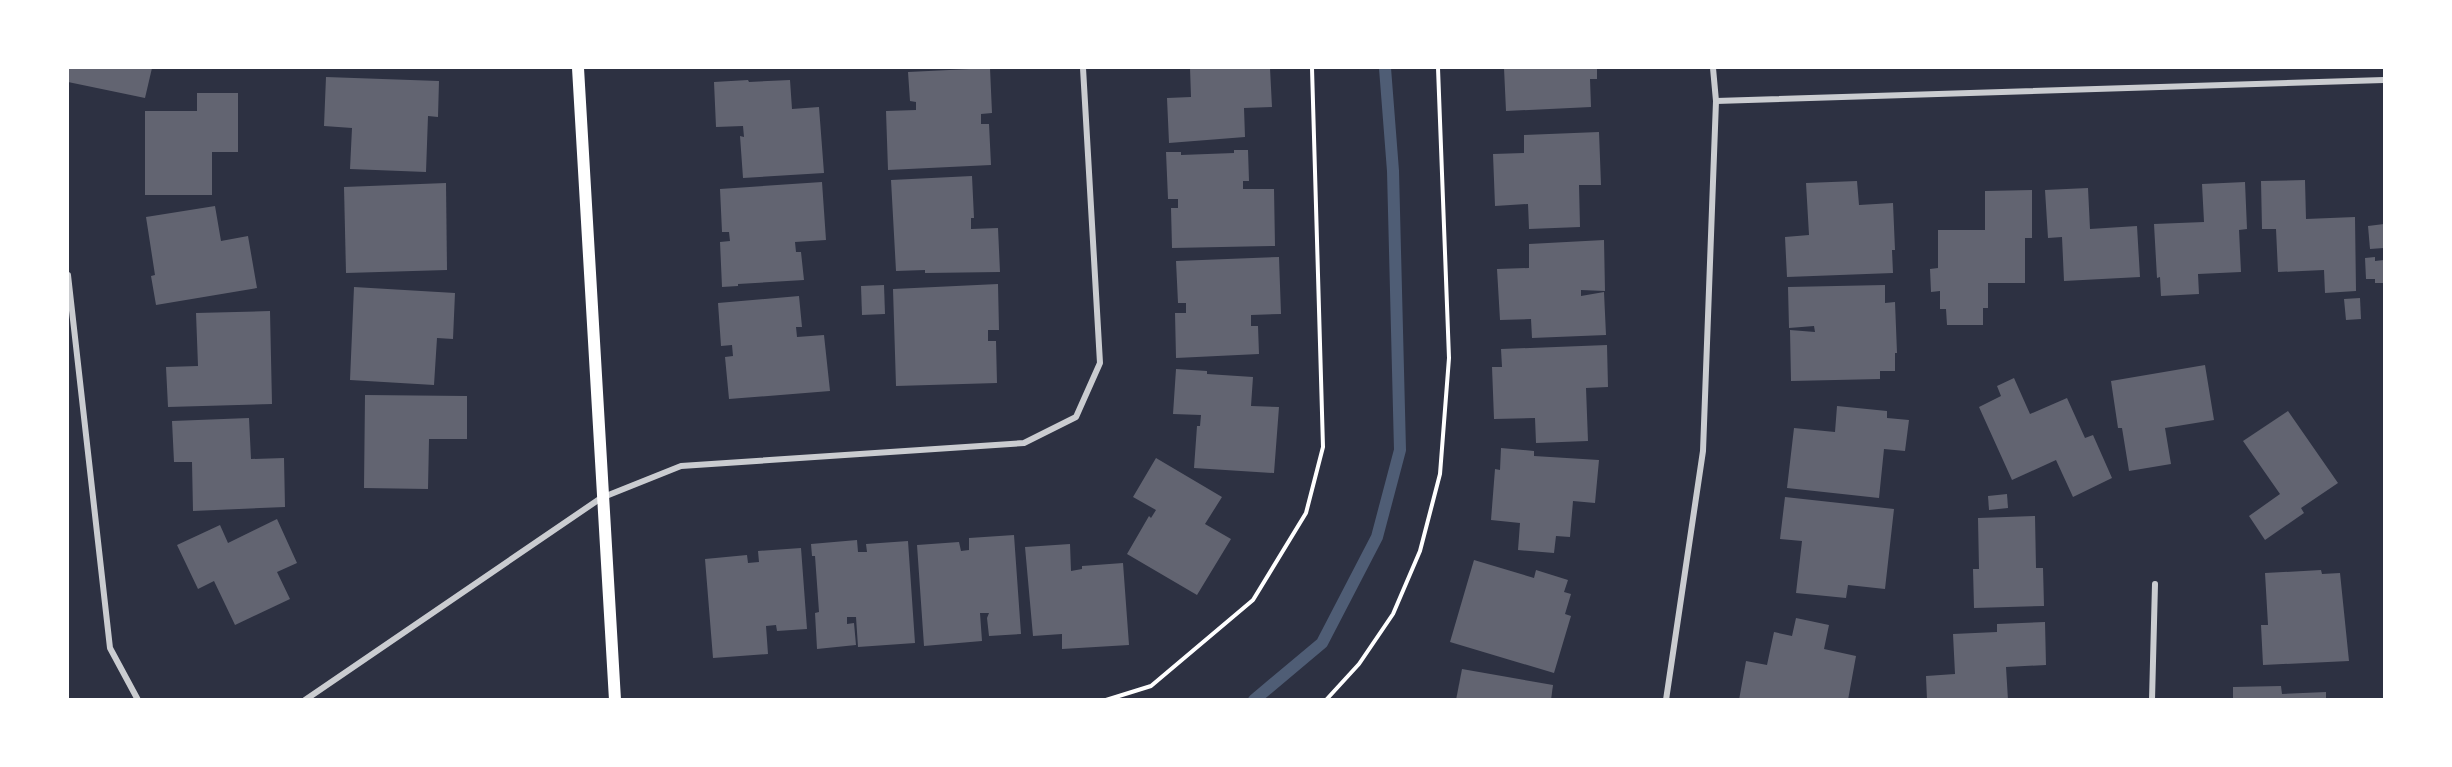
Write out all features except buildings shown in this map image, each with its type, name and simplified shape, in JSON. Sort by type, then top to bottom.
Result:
[{"type":"main road","points":[[578,68],[615,699]]},
{"type":"street","points":[[305,699],[602,498],[681,466],[1024,443],[1076,417],[1100,363],[1083,68]]},
{"type":"street","points":[[1666,699],[1703,451],[1716,100],[1713,68]]},
{"type":"street","points":[[1716,100],[2385,80]]},
{"type":"street","points":[[68,275],[110,648],[138,699]]},
{"type":"street","points":[[2152,699],[2155,584]]},
{"type":"path","points":[[1106,699],[1151,686],[1253,600],[1306,513],[1323,447],[1312,68]]},
{"type":"path","points":[[1326,699],[1359,664],[1393,614],[1420,551],[1440,474],[1449,358],[1438,68]]},
{"type":"waterway","points":[[1254,700],[1322,643],[1377,537],[1400,450],[1393,171],[1385,68]]}]
